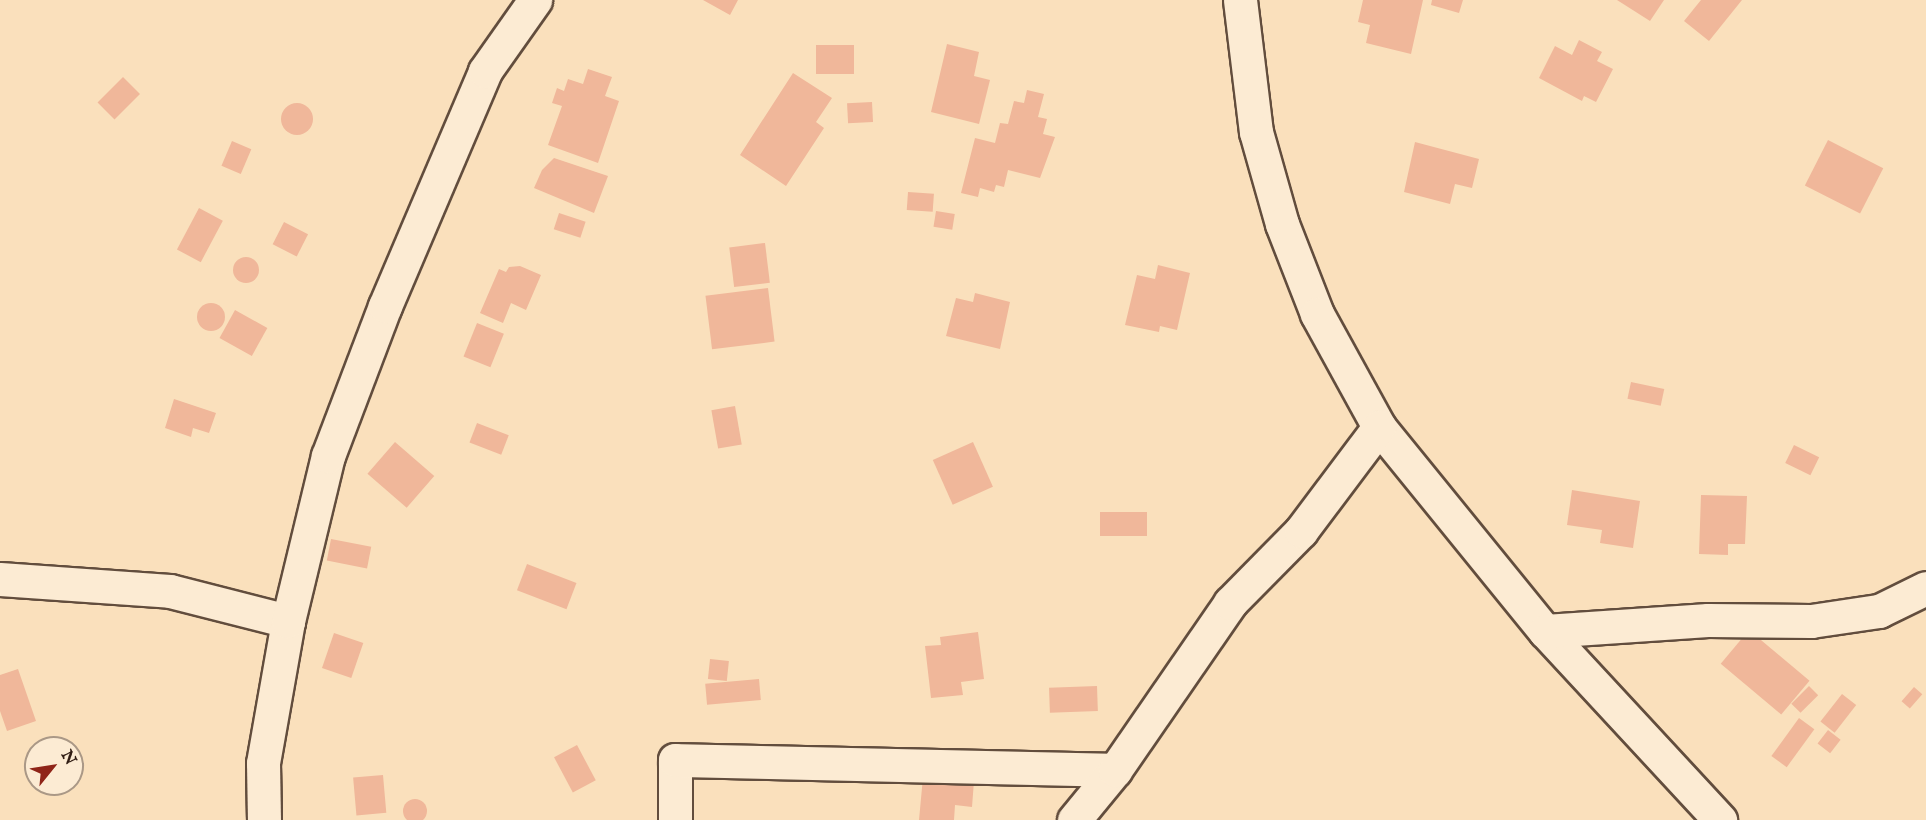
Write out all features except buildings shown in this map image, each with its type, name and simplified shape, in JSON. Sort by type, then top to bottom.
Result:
[{"type":"street","points":[[264,820],[263,763],[288,621],[328,456],[385,306],[484,71],[535,0]]},
{"type":"street","points":[[1240,0],[1256,132],[1282,224],[1317,314],[1379,427],[1545,631],[1720,820]]},
{"type":"street","points":[[1074,820],[1115,770],[1230,603],[1300,531],[1379,427]]},
{"type":"street","points":[[0,579],[170,591],[288,621]]},
{"type":"street","points":[[1545,631],[1708,620],[1811,621],[1879,611],[1926,588]]},
{"type":"street","points":[[675,820],[675,760],[1115,770]]}]
